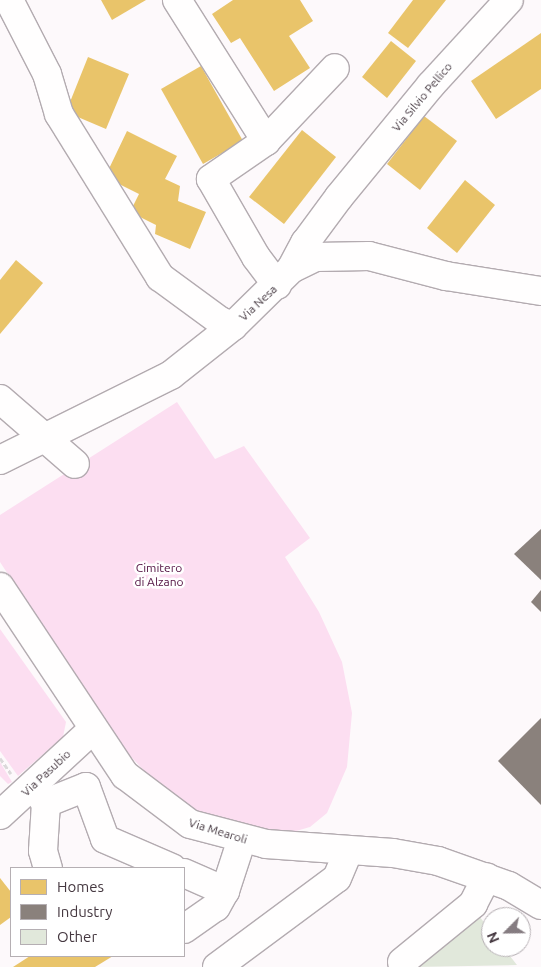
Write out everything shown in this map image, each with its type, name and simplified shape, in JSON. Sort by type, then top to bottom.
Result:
[{"type":"street","points":[[8,0],[47,74],[59,114],[160,277],[220,321],[233,326]]},
{"type":"street","points":[[177,0],[266,141]]},
{"type":"street","name":"Via Silvio Pellico","points":[[284,277],[305,243],[339,197],[431,85],[509,0]]},
{"type":"street","points":[[284,277],[256,257],[211,179],[266,141],[335,68]]},
{"type":"street","name":"Via Silvio Pellico","points":[[328,255],[326,240],[339,197]]},
{"type":"street","name":"Via Nesa","points":[[0,460],[171,376],[233,326],[284,277],[328,255],[368,256],[446,276],[541,291]]},
{"type":"street","points":[[0,399],[75,464]]},
{"type":"street","name":"Via Mearoli","points":[[0,587],[92,730],[125,775],[160,805],[190,824],[266,844],[348,850],[438,861],[487,877],[541,905]]},
{"type":"street","name":"Via Pasubio","points":[[0,815],[39,794],[92,730]]},
{"type":"street","points":[[48,867],[43,851],[39,794],[86,786],[106,839],[170,867]]},
{"type":"street","points":[[185,928],[216,907],[225,891],[242,839]]},
{"type":"street","points":[[217,967],[337,878],[348,850]]},
{"type":"street","points":[[185,874],[225,891]]},
{"type":"street","points":[[402,962],[473,904],[487,877]]},
{"type":"green space","name":"Cimitero di Alzano","points":[[177,402],[215,459],[244,446],[310,538],[285,557],[319,612],[342,662],[352,713],[347,767],[327,813],[310,827],[279,836],[220,823],[164,792],[120,745],[0,562],[0,515]]},
{"type":"green space","points":[[0,629],[66,722],[63,737],[18,776],[0,751]]},
{"type":"green space","points":[[0,762],[12,782],[8,784],[0,776]]},
{"type":"building: Homes","points":[[101,0],[146,0],[112,20]]},
{"type":"building: Homes","points":[[233,0],[300,0],[313,21],[289,36],[310,68],[274,91],[240,38],[231,43],[212,14]]},
{"type":"building: Homes","points":[[413,0],[446,0],[408,48],[388,33]]},
{"type":"building: Homes","points":[[541,33],[541,89],[496,119],[471,81]]},
{"type":"building: Homes","points":[[391,41],[416,61],[387,98],[362,77]]},
{"type":"building: Homes","points":[[88,57],[129,74],[106,129],[66,112]]},
{"type":"building: Homes","points":[[201,66],[243,141],[203,164],[161,89]]},
{"type":"building: Homes","points":[[424,116],[457,141],[420,190],[387,164]]},
{"type":"building: Homes","points":[[302,130],[336,157],[284,224],[249,197]]},
{"type":"building: Homes","points":[[127,131],[177,156],[165,179],[180,186],[178,201],[206,212],[190,249],[155,234],[156,225],[130,212],[139,194],[105,177]]},
{"type":"building: Homes","points":[[465,180],[495,205],[457,253],[427,228]]},
{"type":"building: Homes","points":[[16,260],[43,283],[0,334],[0,280]]},
{"type":"building: Homes","points":[[0,878],[10,891],[10,918],[0,925]]},
{"type":"building: Homes","points":[[28,957],[111,957],[95,967],[13,967]]},
{"type":"building: Industry","points":[[541,529],[541,580],[514,554]]},
{"type":"building: Industry","points":[[541,590],[541,612],[531,602]]},
{"type":"building: Industry","points":[[541,718],[541,805],[498,761]]},
{"type":"building: Other","points":[[479,916],[481,918],[481,957],[511,957],[517,965],[414,967]]}]
